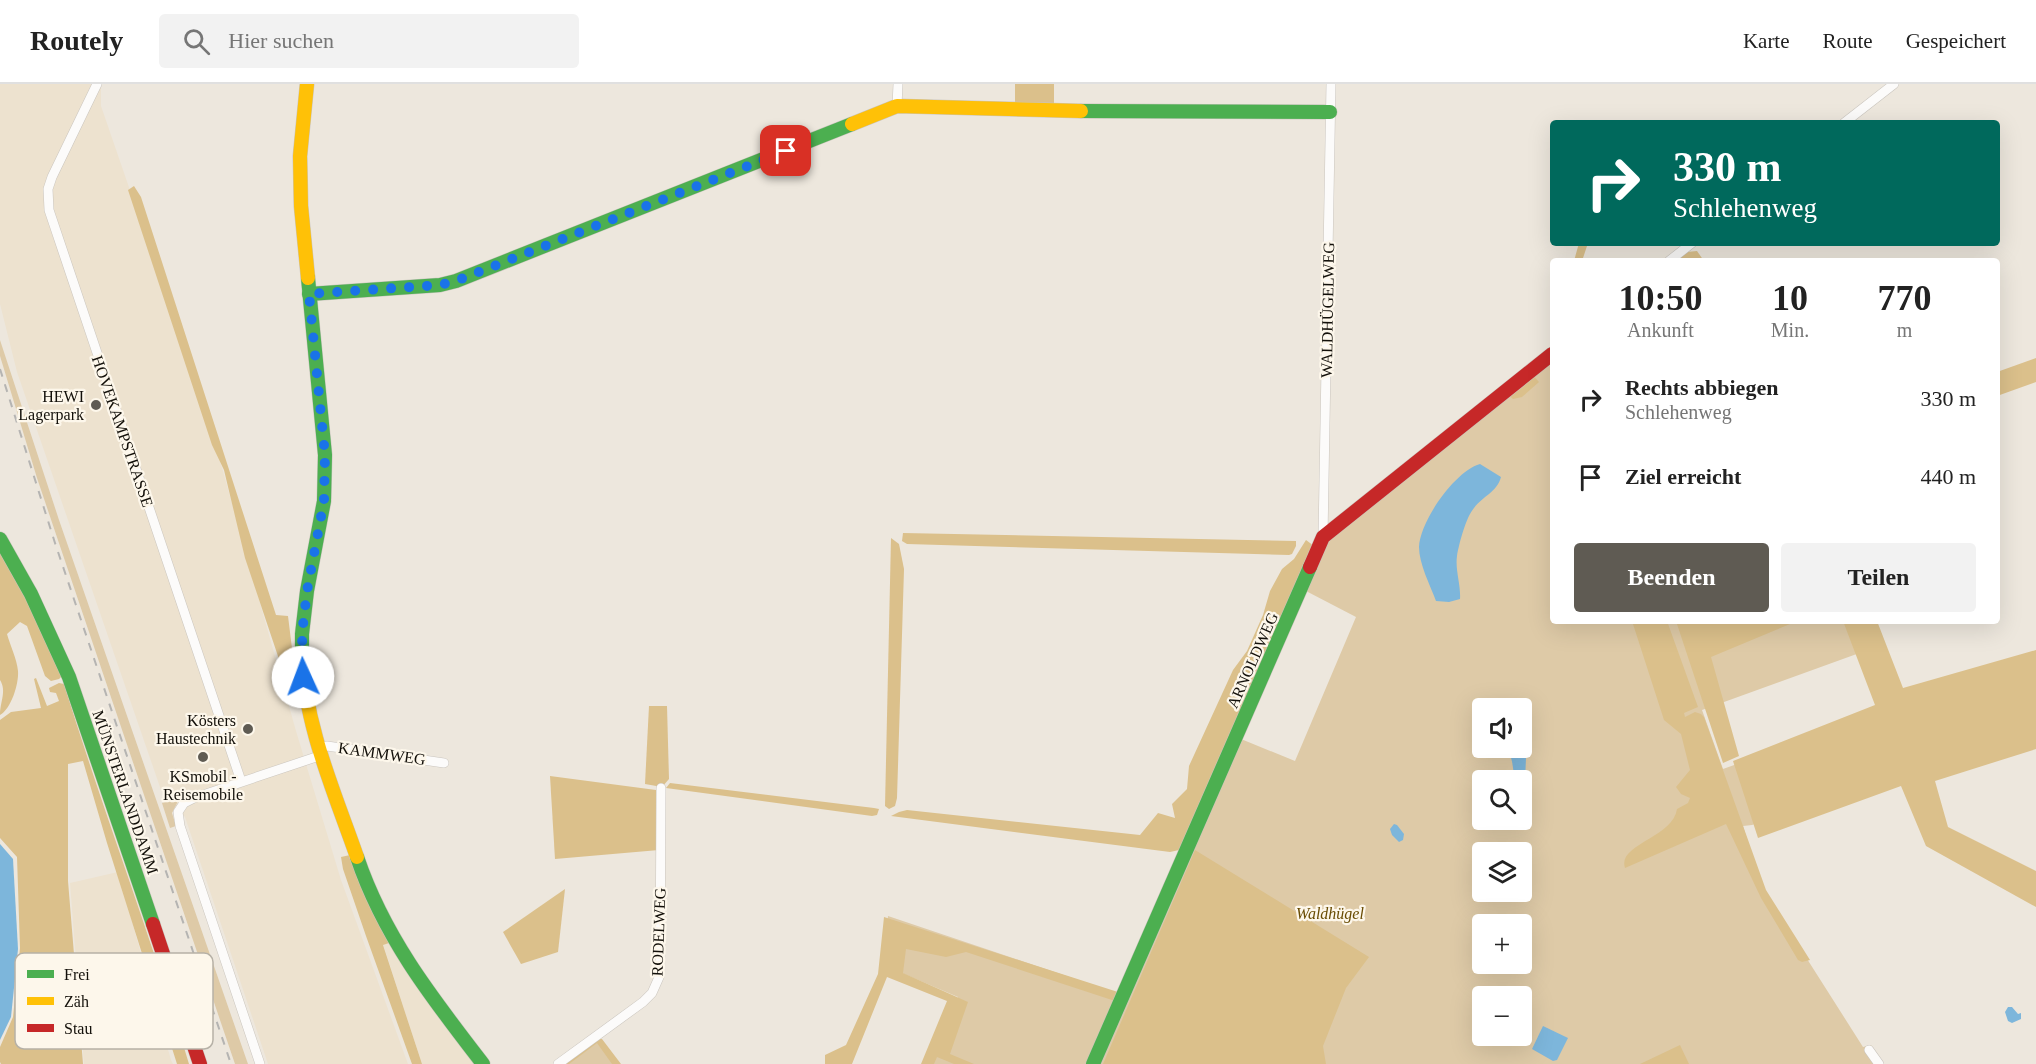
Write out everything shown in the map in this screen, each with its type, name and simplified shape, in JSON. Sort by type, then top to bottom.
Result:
[{"type":"street","name":"HOVEKAMPSTRASSE","points":[[97,84],[52,177],[48,189],[49,210],[241,781]]},
{"type":"street","points":[[307,84],[300,156],[301,206],[325,455],[324,501],[307,591],[302,634],[303,677],[311,718],[321,751],[360,866],[387,928],[427,992],[483,1064]]},
{"type":"street","points":[[897,106],[898,84]]},
{"type":"street","name":"WALDHÜGELWEG","points":[[1323,537],[1331,84]]},
{"type":"street","points":[[1848,120],[1894,84]]},
{"type":"street","points":[[309,294],[440,285],[456,281],[897,106],[1117,112],[1330,112]]},
{"type":"street","points":[[1673,258],[1688,246]]},
{"type":"street","name":"ARNOLDWEG","points":[[1093,1064],[1323,537],[1550,356]]},
{"type":"street","name":"MÜNSTERLANDDAMM","points":[[0,538],[31,594],[69,678],[162,953]]},
{"type":"street","name":"KAMMWEG","points":[[321,751],[327,746],[444,763]]},
{"type":"street","points":[[260,1064],[178,818],[180,807],[189,800],[321,751]]},
{"type":"street","name":"RODELWEG","points":[[558,1064],[642,1002],[652,993],[660,975],[661,788]]},
{"type":"street","name":"MÜNSTERLANDDAMM","points":[[195,1049],[200,1064]]},
{"type":"street","points":[[1869,1050],[1879,1064]]},
{"type":"shaded area","points":[[0,84],[101,84],[101,106],[206,411],[296,731],[341,880],[408,1064],[268,1064],[185,817],[161,790],[17,372],[0,304]]},
{"type":"shaded area","points":[[1015,84],[1054,84],[1054,106],[1015,105]]},
{"type":"shaded area","points":[[134,186],[141,197],[276,615],[288,616],[296,681],[287,683],[245,558],[224,470],[212,445],[128,190]]},
{"type":"shaded area","points":[[1578,246],[1587,246],[1583,258],[1575,258]]},
{"type":"shaded area","points":[[1697,251],[1702,258],[1680,258],[1687,252]]},
{"type":"shaded area","points":[[2036,358],[2036,382],[2000,395],[2000,371]]},
{"type":"shaded area","points":[[1532,374],[1539,382],[1522,397],[1513,399],[1507,394]]},
{"type":"shaded area","points":[[903,533],[1296,541],[1296,546],[1289,555],[907,544],[902,541]]},
{"type":"shaded area","points":[[891,538],[899,544],[904,569],[897,798],[895,806],[889,809],[885,806]]},
{"type":"shaded area","points":[[1306,540],[1314,546],[1179,850],[1170,852],[891,816],[907,810],[1140,835],[1158,813],[1175,818],[1172,804],[1187,789],[1189,766],[1233,670],[1247,651],[1263,615],[1270,591],[1282,569],[1294,559]]},
{"type":"shaded area","points":[[0,551],[26,596],[62,676],[51,681],[45,676],[27,626],[20,622],[7,634],[18,676],[11,702],[0,715],[3,692],[0,680]]},
{"type":"shaded area","points":[[1633,624],[1668,624],[1698,707],[1684,713],[1685,717],[1695,712],[1704,717],[1766,890],[1810,960],[1802,962],[1798,960],[1761,898],[1726,824],[1625,868],[1625,860],[1629,853],[1666,827],[1673,819],[1677,809],[1688,803],[1690,798],[1681,794],[1676,787],[1690,770],[1681,734],[1664,720]]},
{"type":"shaded area","points":[[1677,624],[1790,624],[1711,657],[1739,756],[1723,763]]},
{"type":"shaded area","points":[[1844,624],[1878,624],[1903,688],[2036,650],[2036,749],[1935,781],[1948,827],[2036,871],[2036,907],[1926,846],[1901,786],[1758,838],[1733,761],[1875,705]]},
{"type":"shaded area","points":[[36,678],[47,706],[59,701],[56,693],[50,692],[49,688],[59,683],[64,684],[154,953],[142,953],[83,761],[68,764],[68,881],[74,953],[19,953],[17,857],[0,838],[0,720],[11,712],[41,708],[34,679]]},
{"type":"shaded area","points":[[649,706],[667,706],[669,779],[662,787],[645,784]]},
{"type":"shaded area","points":[[550,776],[656,790],[660,793],[659,850],[555,859]]},
{"type":"shaded area","points":[[670,783],[879,809],[877,815],[872,816],[666,788]]},
{"type":"shaded area","points":[[1195,850],[1369,957],[1346,988],[1323,1046],[1326,1064],[1103,1064]]},
{"type":"shaded area","points":[[350,855],[389,943],[383,945],[422,1064],[412,1064],[366,936],[343,869],[341,857]]},
{"type":"shaded area","points":[[118,872],[141,953],[75,953],[70,883]]},
{"type":"shaded area","points":[[565,889],[558,952],[521,964],[503,932]]},
{"type":"shaded area","points":[[884,917],[1121,993],[1118,1002],[966,952],[946,957],[906,949],[903,973],[968,1002],[950,1054],[974,1064],[954,1064],[937,1057],[934,1064],[921,1064],[947,1001],[887,977],[852,1064],[825,1064],[825,1055],[846,1045],[878,974]]},
{"type":"shaded area","points":[[389,943],[440,1019],[474,1064],[422,1064],[383,944]]},
{"type":"shaded area","points":[[15,997],[15,1049],[82,1049],[83,1064],[1,1064],[0,1047],[13,1017]]},
{"type":"shaded area","points":[[596,1039],[602,1039],[621,1064],[612,1064],[597,1043],[569,1064],[562,1064]]},
{"type":"shaded area","points":[[1680,1045],[1689,1064],[1640,1064]]},
{"type":"shaded area","points":[[83,1049],[168,1049],[173,1064],[84,1064]]},
{"type":"shaded area","points":[[172,1049],[184,1049],[189,1064],[177,1064]]},
{"type":"green space","points":[[0,340],[59,520],[209,953],[197,953],[37,478],[0,356]]},
{"type":"green space","name":"Waldhügel","points":[[1550,361],[1550,624],[1855,624],[1865,651],[1702,710],[1723,769],[1885,711],[1908,774],[1743,826],[1762,888],[1863,1047],[1871,1045],[1882,1064],[931,1064],[958,997],[883,965],[888,916],[1129,997],[1241,739],[1295,761],[1356,617],[1306,591],[1331,535]]},
{"type":"green space","points":[[203,789],[178,801],[172,813],[176,826],[170,828],[162,803]]},
{"type":"green space","points":[[213,963],[248,1064],[235,1064],[213,999]]},
{"type":"green space","points":[[600,1039],[619,1064],[568,1064]]},
{"type":"water","points":[[1480,464],[1501,477],[1493,490],[1471,512],[1463,531],[1457,561],[1460,599],[1449,602],[1436,601],[1421,560],[1419,547],[1421,536],[1440,498],[1460,476]]},
{"type":"water","points":[[1511,758],[1526,758],[1525,770],[1514,770]]},
{"type":"water","points":[[1394,824],[1404,834],[1403,840],[1399,842],[1390,829]]},
{"type":"water","points":[[0,844],[13,859],[18,949],[18,953],[15,953],[11,1017],[0,1040]]},
{"type":"water","points":[[2008,1007],[2012,1007],[2018,1014],[2021,1013],[2021,1019],[2012,1023],[2008,1021],[2005,1012]]},
{"type":"water","points":[[1543,1026],[1568,1038],[1557,1060],[1553,1061],[1532,1049]]},
{"type":"railway","points":[[0,369],[55,543],[194,953]]},
{"type":"railway","points":[[213,1011],[231,1064]]},
{"type":"traffic: fast","points":[[1081,111],[1330,112]]},
{"type":"traffic: fast","points":[[309,294],[440,285],[456,281],[852,124]]},
{"type":"traffic: fast","points":[[302,653],[307,591],[324,501],[325,455],[308,278]]},
{"type":"traffic: fast","points":[[0,539],[31,594],[69,677],[153,924]]},
{"type":"traffic: fast","points":[[1093,1064],[1310,567]]},
{"type":"traffic: fast","points":[[357,857],[368,886],[395,940],[428,991],[483,1064]]},
{"type":"traffic: slow","points":[[307,84],[300,156],[301,206],[308,278]]},
{"type":"traffic: slow","points":[[852,124],[897,106],[1081,111]]},
{"type":"traffic: slow","points":[[302,653],[308,706],[314,731],[357,857]]},
{"type":"traffic: jam","points":[[1310,567],[1323,537],[1550,356]]},
{"type":"traffic: jam","points":[[153,924],[163,953]]},
{"type":"traffic: jam","points":[[195,1049],[200,1064]]},
{"type":"place","name":"HEWI Lagerpark","points":[[96,405]]},
{"type":"place","name":"Kösters Haustechnik","points":[[248,729]]},
{"type":"place","name":"KSmobil - Reisemobile","points":[[203,757]]},
{"type":"route","points":[[303,677],[302,634],[307,591],[324,501],[325,455],[309,294],[440,285],[456,281],[786,151]]}]
